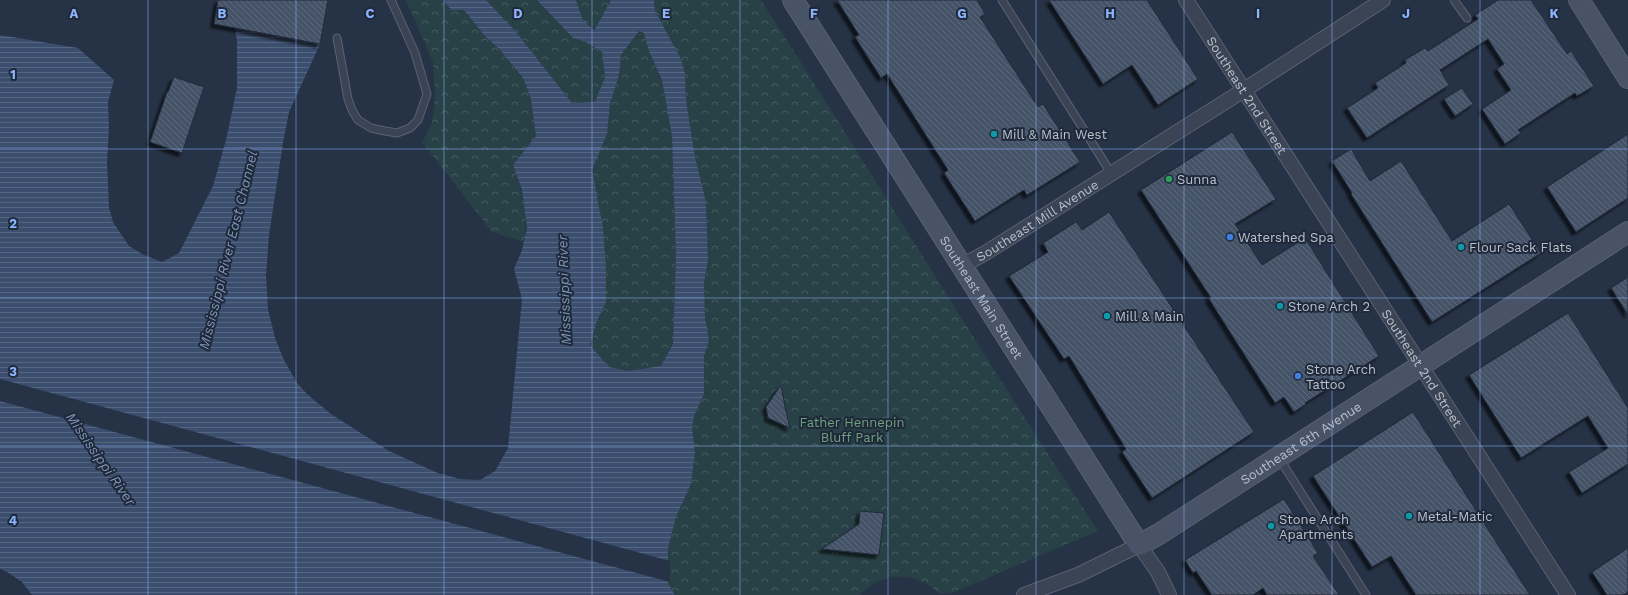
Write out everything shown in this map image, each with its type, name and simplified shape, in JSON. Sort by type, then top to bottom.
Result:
[{"type":"street","name":"Southeast Main Street","points":[[793,0],[1139,545],[1154,565],[1169,595]]},
{"type":"street","name":"Southeast 2nd Street","points":[[1186,0],[1568,595]]},
{"type":"street","name":"Southeast Mill Avenue","points":[[962,266],[987,252],[1244,90],[1382,0]]},
{"type":"street","points":[[1579,0],[1628,78]]},
{"type":"street","name":"Southeast 6th Avenue","points":[[1024,595],[1078,575],[1164,531],[1628,232]]},
{"type":"lane","points":[[337,38],[348,99],[358,120],[370,128],[397,133],[410,128],[418,120],[427,94],[415,53],[391,0]]},
{"type":"lane","points":[[1002,0],[1111,173]]},
{"type":"lane","points":[[1454,0],[1467,18]]},
{"type":"lane","points":[[1278,457],[1366,595]]},
{"type":"green space","points":[[406,0],[444,0],[451,10],[464,10],[484,35],[501,51],[523,78],[531,99],[536,136],[513,165],[524,203],[526,223],[524,242],[492,232],[422,142],[432,124],[435,96],[433,62]]},
{"type":"green space","points":[[486,0],[537,0],[573,38],[586,42],[602,52],[605,77],[595,102],[572,103],[517,33]]},
{"type":"green space","points":[[576,0],[611,0],[594,31],[582,18]]},
{"type":"green space","name":"Father Hennepin Bluff Park","points":[[654,0],[761,0],[1098,531],[952,593],[940,594],[925,583],[916,579],[907,577],[890,577],[874,583],[860,595],[675,595],[668,583],[668,549],[676,517],[691,484],[695,453],[692,427],[694,416],[704,394],[704,356],[709,340],[705,318],[704,283],[708,260],[706,202],[695,157],[686,100],[685,73],[655,11]]},
{"type":"green space","points":[[639,31],[644,33],[649,51],[662,80],[672,136],[676,256],[673,344],[661,366],[628,371],[609,367],[590,345],[597,321],[606,302],[592,170],[607,134],[610,104],[619,75],[621,55]]},
{"type":"water","points":[[444,0],[486,0],[517,33],[572,103],[595,102],[605,77],[602,52],[586,42],[573,38],[537,0],[576,0],[582,18],[594,31],[611,0],[654,0],[655,11],[680,57],[685,73],[686,100],[695,157],[706,202],[708,260],[704,283],[705,318],[709,340],[704,356],[704,394],[694,416],[692,427],[695,453],[691,484],[676,517],[668,549],[668,583],[675,595],[32,595],[18,580],[0,569],[0,35],[78,48],[114,80],[108,102],[109,128],[107,163],[109,207],[113,222],[129,246],[144,255],[162,262],[179,253],[213,186],[226,140],[237,88],[237,41],[235,28],[320,44],[289,112],[283,143],[269,235],[266,275],[268,309],[275,338],[284,360],[297,383],[308,395],[331,414],[389,451],[438,473],[460,479],[480,480],[495,471],[508,448],[522,299],[514,269],[522,250],[527,228],[522,190],[513,165],[536,136],[531,99],[523,78],[501,51],[484,35],[464,10],[451,10]],"holes":[[[639,31],[644,33],[649,51],[662,80],[672,136],[676,256],[673,344],[661,366],[628,371],[609,367],[590,345],[597,321],[606,302],[606,268],[603,228],[592,170],[607,134],[610,104],[619,75],[621,55]]]},
{"type":"pier","points":[[0,379],[670,561],[670,582],[0,401]]},
{"type":"pier","points":[[0,569],[22,582],[32,595],[29,595],[20,583],[0,572]]},
{"type":"building","points":[[218,0],[328,0],[320,44],[214,24]]},
{"type":"building","name":"Mill & Main West","points":[[837,0],[977,0],[985,14],[980,17],[1038,107],[1043,104],[1080,162],[1027,195],[1024,190],[975,221],[944,173],[948,170],[887,74],[881,78],[855,37],[859,35]]},
{"type":"building","points":[[1049,0],[1147,0],[1198,79],[1158,105],[1132,65],[1103,84]]},
{"type":"building","points":[[1498,0],[1531,0],[1567,54],[1571,51],[1594,86],[1577,96],[1575,93],[1518,130],[1521,133],[1505,144],[1482,109],[1511,90],[1497,69],[1504,64],[1488,39],[1440,70],[1449,85],[1367,138],[1347,108],[1378,88],[1375,83],[1406,63],[1405,60],[1425,48],[1428,51],[1478,19],[1475,15]]},
{"type":"building","points":[[174,77],[204,87],[182,153],[150,142],[167,92]]},
{"type":"building","points":[[1462,88],[1473,104],[1455,116],[1444,99]]},
{"type":"building","points":[[1232,132],[1276,199],[1235,224],[1262,265],[1305,238],[1379,356],[1305,403],[1306,404],[1294,412],[1284,397],[1275,403],[1209,299],[1211,298],[1141,190]]},
{"type":"building","points":[[1628,134],[1628,198],[1576,232],[1547,187]]},
{"type":"building","name":"Flour Sack Flats","points":[[1351,149],[1370,181],[1401,161],[1452,241],[1509,204],[1541,253],[1432,322],[1351,194],[1352,193],[1332,161]]},
{"type":"building","name":"Mill & Main","points":[[1109,212],[1254,432],[1152,498],[1122,452],[1126,449],[1069,356],[1064,359],[1009,276],[1048,252],[1043,243],[1076,222],[1082,230]]},
{"type":"building","points":[[1628,277],[1628,315],[1611,288]]},
{"type":"building","points":[[1568,313],[1628,408],[1628,464],[1582,493],[1569,472],[1608,448],[1588,416],[1521,458],[1469,375]]},
{"type":"building","points":[[781,385],[790,428],[768,418],[766,407]]},
{"type":"building","name":"Metal-Matic","points":[[1413,412],[1530,595],[1416,595],[1391,556],[1372,567],[1313,476]]},
{"type":"building","name":"Stone Arch Apartments","points":[[1284,499],[1318,553],[1313,556],[1339,595],[1267,595],[1263,588],[1253,595],[1212,595],[1196,571],[1193,573],[1185,560]]},
{"type":"building","points":[[860,511],[884,513],[879,555],[822,549],[859,524]]},
{"type":"building","points":[[1628,548],[1628,592],[1623,595],[1607,595],[1592,572]]},
{"type":"place","name":"Mill & Main West","points":[[994,134]]},
{"type":"place","name":"Sunna","points":[[1169,179]]},
{"type":"place","name":"Watershed Spa","points":[[1230,237]]},
{"type":"place","name":"Flour Sack Flats","points":[[1461,247]]},
{"type":"place","name":"Stone Arch 2","points":[[1280,306]]},
{"type":"place","name":"Mill & Main","points":[[1107,316]]},
{"type":"place","name":"Stone Arch Tattoo","points":[[1298,376]]},
{"type":"place","name":"Metal-Matic","points":[[1409,516]]},
{"type":"place","name":"Stone Arch Apartments","points":[[1271,526]]},
{"type":"water label","name":"Mississippi River East Channel","points":[[228,250]]},
{"type":"water label","name":"Mississippi River","points":[[564,290]]},
{"type":"water label","name":"Mississippi River","points":[[101,459]]}]
